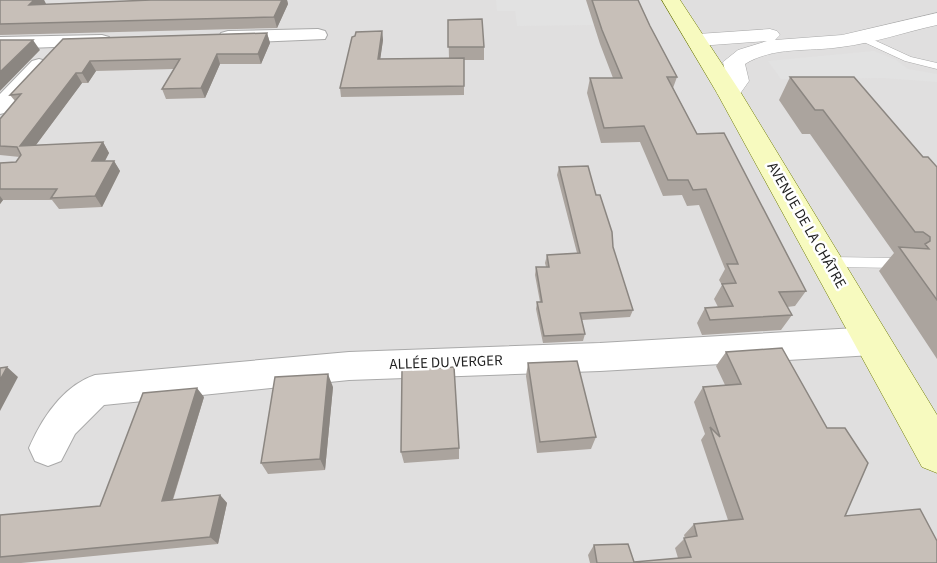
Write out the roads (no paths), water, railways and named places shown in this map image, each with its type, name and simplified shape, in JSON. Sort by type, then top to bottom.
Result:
[{"type":"main road","name":"AVENUE DE LA CHÂTRE","points":[[685,20],[829,262],[937,453]]},
{"type":"street","points":[[685,20],[738,38],[838,30],[937,10]]},
{"type":"street","points":[[729,93],[738,81],[734,62],[746,54],[770,47],[844,40],[937,19]]},
{"type":"street","points":[[213,38],[318,35]]},
{"type":"street","points":[[738,38],[743,44],[770,47]]},
{"type":"street","points":[[0,43],[120,40]]},
{"type":"street","points":[[0,106],[62,42]]},
{"type":"street","name":"ALLÉE DU VERGER","points":[[48,447],[62,422],[95,390],[349,366],[600,357],[873,341]]},
{"type":"lane","points":[[858,36],[908,59],[937,66]]},
{"type":"lane","points":[[829,262],[901,264]]}]
